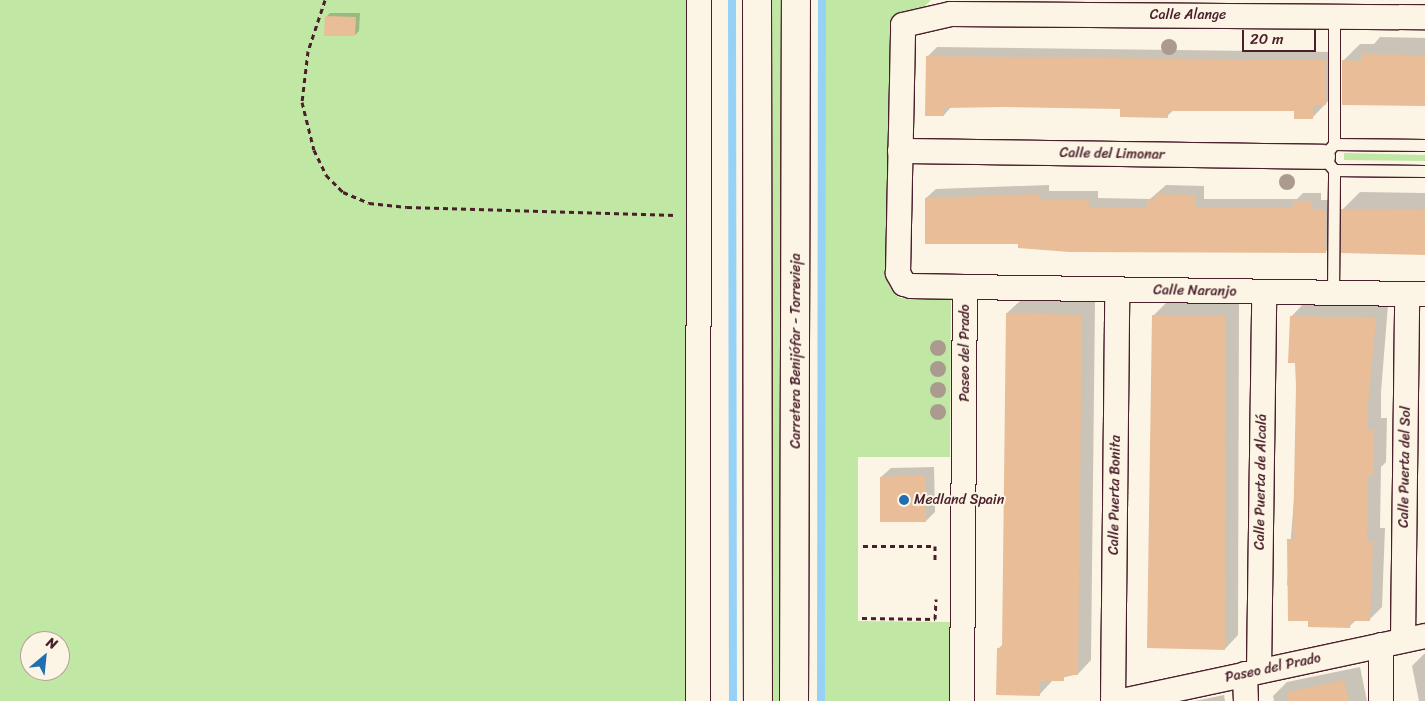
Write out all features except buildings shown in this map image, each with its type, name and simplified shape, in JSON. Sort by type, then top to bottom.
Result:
[{"type":"main road","points":[[757,0],[758,701]]},
{"type":"main road","name":"Carretera Benijófar - Torrevieja","points":[[794,701],[796,0]]},
{"type":"street","points":[[698,701],[701,216],[699,0]]},
{"type":"street","name":"Calle Alange","points":[[951,7],[1266,8],[1334,17],[1425,17]]},
{"type":"street","name":"Paseo del Prado","points":[[951,7],[903,26],[900,151],[900,280],[911,286],[965,287],[962,701]]},
{"type":"street","name":"Calle del Limonar","points":[[900,151],[1331,157]]},
{"type":"street","name":"Calle Naranjo","points":[[965,287],[1416,294]]},
{"type":"street","name":"Calle Puerta Bonita","points":[[1113,701],[1117,290]]},
{"type":"street","name":"Calle Puerta de Alcalá","points":[[1246,701],[1252,673],[1264,292]]},
{"type":"street","name":"Calle Puerta del Sol","points":[[1381,701],[1403,641],[1416,294]]},
{"type":"street","name":"Paseo del Prado","points":[[1122,701],[1403,641]]},
{"type":"lane","points":[[1333,293],[1331,157],[1334,17]]},
{"type":"lane","name":"Calle del Limonar","points":[[1331,157],[1425,145]]},
{"type":"lane","name":"Calle del Limonar","points":[[1331,157],[1425,172]]},
{"type":"path","points":[[325,0],[308,51],[302,102],[314,150],[326,175],[342,192],[369,203],[407,207],[701,216]]},
{"type":"path","points":[[863,546],[935,546],[935,563]]},
{"type":"path","points":[[862,618],[936,619],[936,599]]},
{"type":"green space","points":[[0,0],[688,0],[688,701],[0,701]]},
{"type":"green space","points":[[771,0],[785,0],[783,701],[769,701]]},
{"type":"green space","points":[[825,0],[931,0],[923,8],[899,12],[893,20],[889,284],[899,298],[951,299],[950,457],[858,457],[858,621],[950,622],[949,701],[823,701]]},
{"type":"green space","points":[[1344,153],[1425,155],[1425,161],[1344,160]]},
{"type":"waterway","points":[[732,0],[733,701]]},
{"type":"waterway","points":[[821,701],[822,0]]},
{"type":"place","name":"Medland Spain","points":[[904,500]]}]
